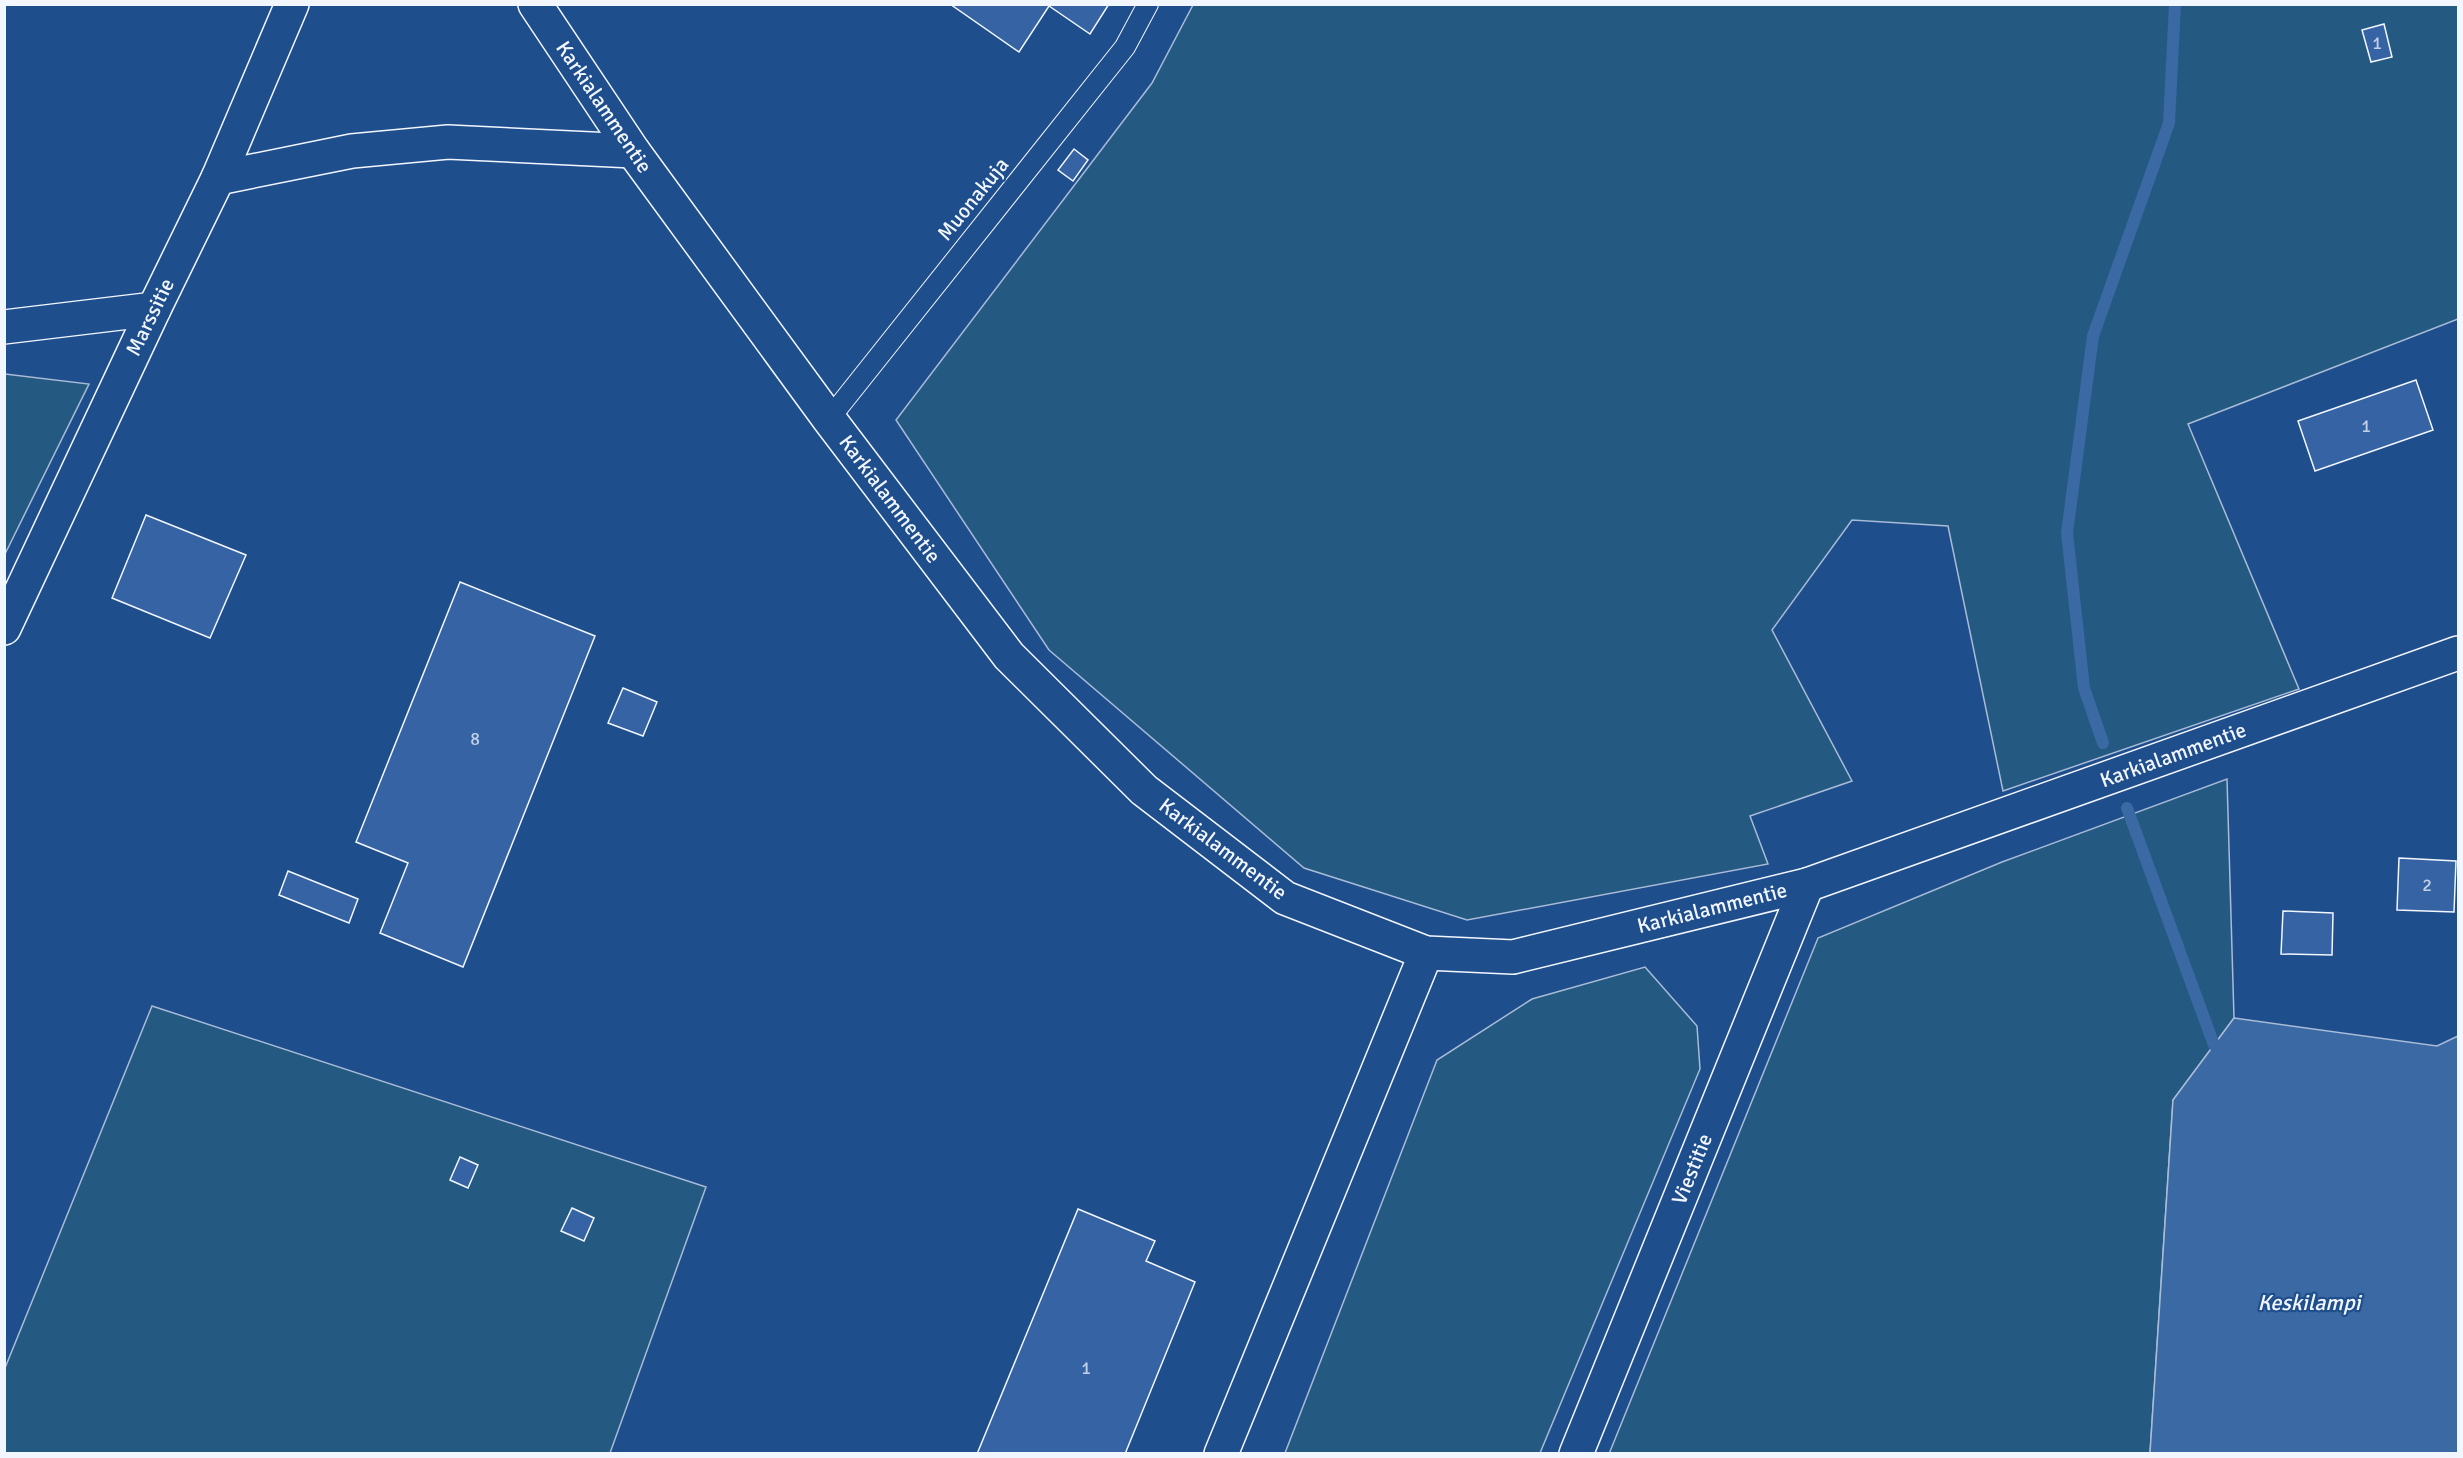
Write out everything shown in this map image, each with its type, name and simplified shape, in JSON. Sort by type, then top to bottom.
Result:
[{"type":"street","name":"Marssitie","points":[[4,628],[218,178],[292,4]]},
{"type":"street","name":"Karkialammentie","points":[[535,4],[633,151],[829,419],[1009,656],[1144,790],[1285,898],[1426,953],[1513,957],[1807,885],[2458,653]]},
{"type":"street","points":[[218,178],[352,151],[448,142],[633,151]]},
{"type":"street","points":[[4,327],[154,309]]},
{"type":"street","name":"Viestitie","points":[[1576,1454],[1807,885]]},
{"type":"street","points":[[1221,1454],[1426,953]]},
{"type":"lane","name":"Muonakuja","points":[[829,419],[1125,47],[1148,4]]},
{"type":"shaded area","points":[[1193,5],[2458,5],[2458,319],[2188,424],[2299,689],[2003,791],[1948,526],[1852,520],[1772,630],[1852,781],[1750,816],[1768,864],[1467,920],[1304,868],[1049,650],[896,420],[1152,83]]},
{"type":"shaded area","points":[[4,374],[89,384],[5,554]]},
{"type":"shaded area","points":[[2227,779],[2234,1018],[2173,1100],[2150,1453],[1609,1454],[1818,938],[2002,862]]},
{"type":"shaded area","points":[[1645,967],[1697,1026],[1700,1069],[1540,1453],[1285,1453],[1437,1060],[1532,999]]},
{"type":"shaded area","points":[[152,1006],[706,1187],[610,1453],[5,1454],[5,1368]]},
{"type":"water","name":"Keskilampi","points":[[2234,1018],[2437,1046],[2458,1036],[2458,1453],[2150,1453],[2173,1100]]},
{"type":"building","points":[[950,4],[1109,4],[1090,34],[1049,6],[1019,52]]},
{"type":"building","points":[[2384,24],[2392,57],[2371,62],[2362,30]]},
{"type":"building","points":[[1074,149],[1088,160],[1073,181],[1058,170]]},
{"type":"building","points":[[2416,380],[2433,430],[2315,471],[2298,421]]},
{"type":"building","points":[[146,515],[246,555],[210,638],[112,598]]},
{"type":"building","points":[[460,582],[595,636],[463,967],[380,933],[408,863],[356,842]]},
{"type":"building","points":[[623,688],[657,702],[643,736],[608,723]]},
{"type":"building","points":[[2399,858],[2456,861],[2454,912],[2397,910]]},
{"type":"building","points":[[288,871],[358,899],[349,923],[279,895]]},
{"type":"building","points":[[2283,911],[2333,913],[2332,955],[2281,954]]},
{"type":"building","points":[[460,1157],[478,1165],[468,1188],[450,1180]]},
{"type":"building","points":[[572,1208],[594,1218],[584,1241],[561,1231]]},
{"type":"building","points":[[1078,1209],[1155,1241],[1146,1261],[1195,1282],[1125,1454],[977,1454]]},
{"type":"waterway","points":[[2103,743],[2084,688],[2067,533],[2093,336],[2169,123],[2175,4]]},
{"type":"waterway","points":[[2127,808],[2214,1045]]}]
